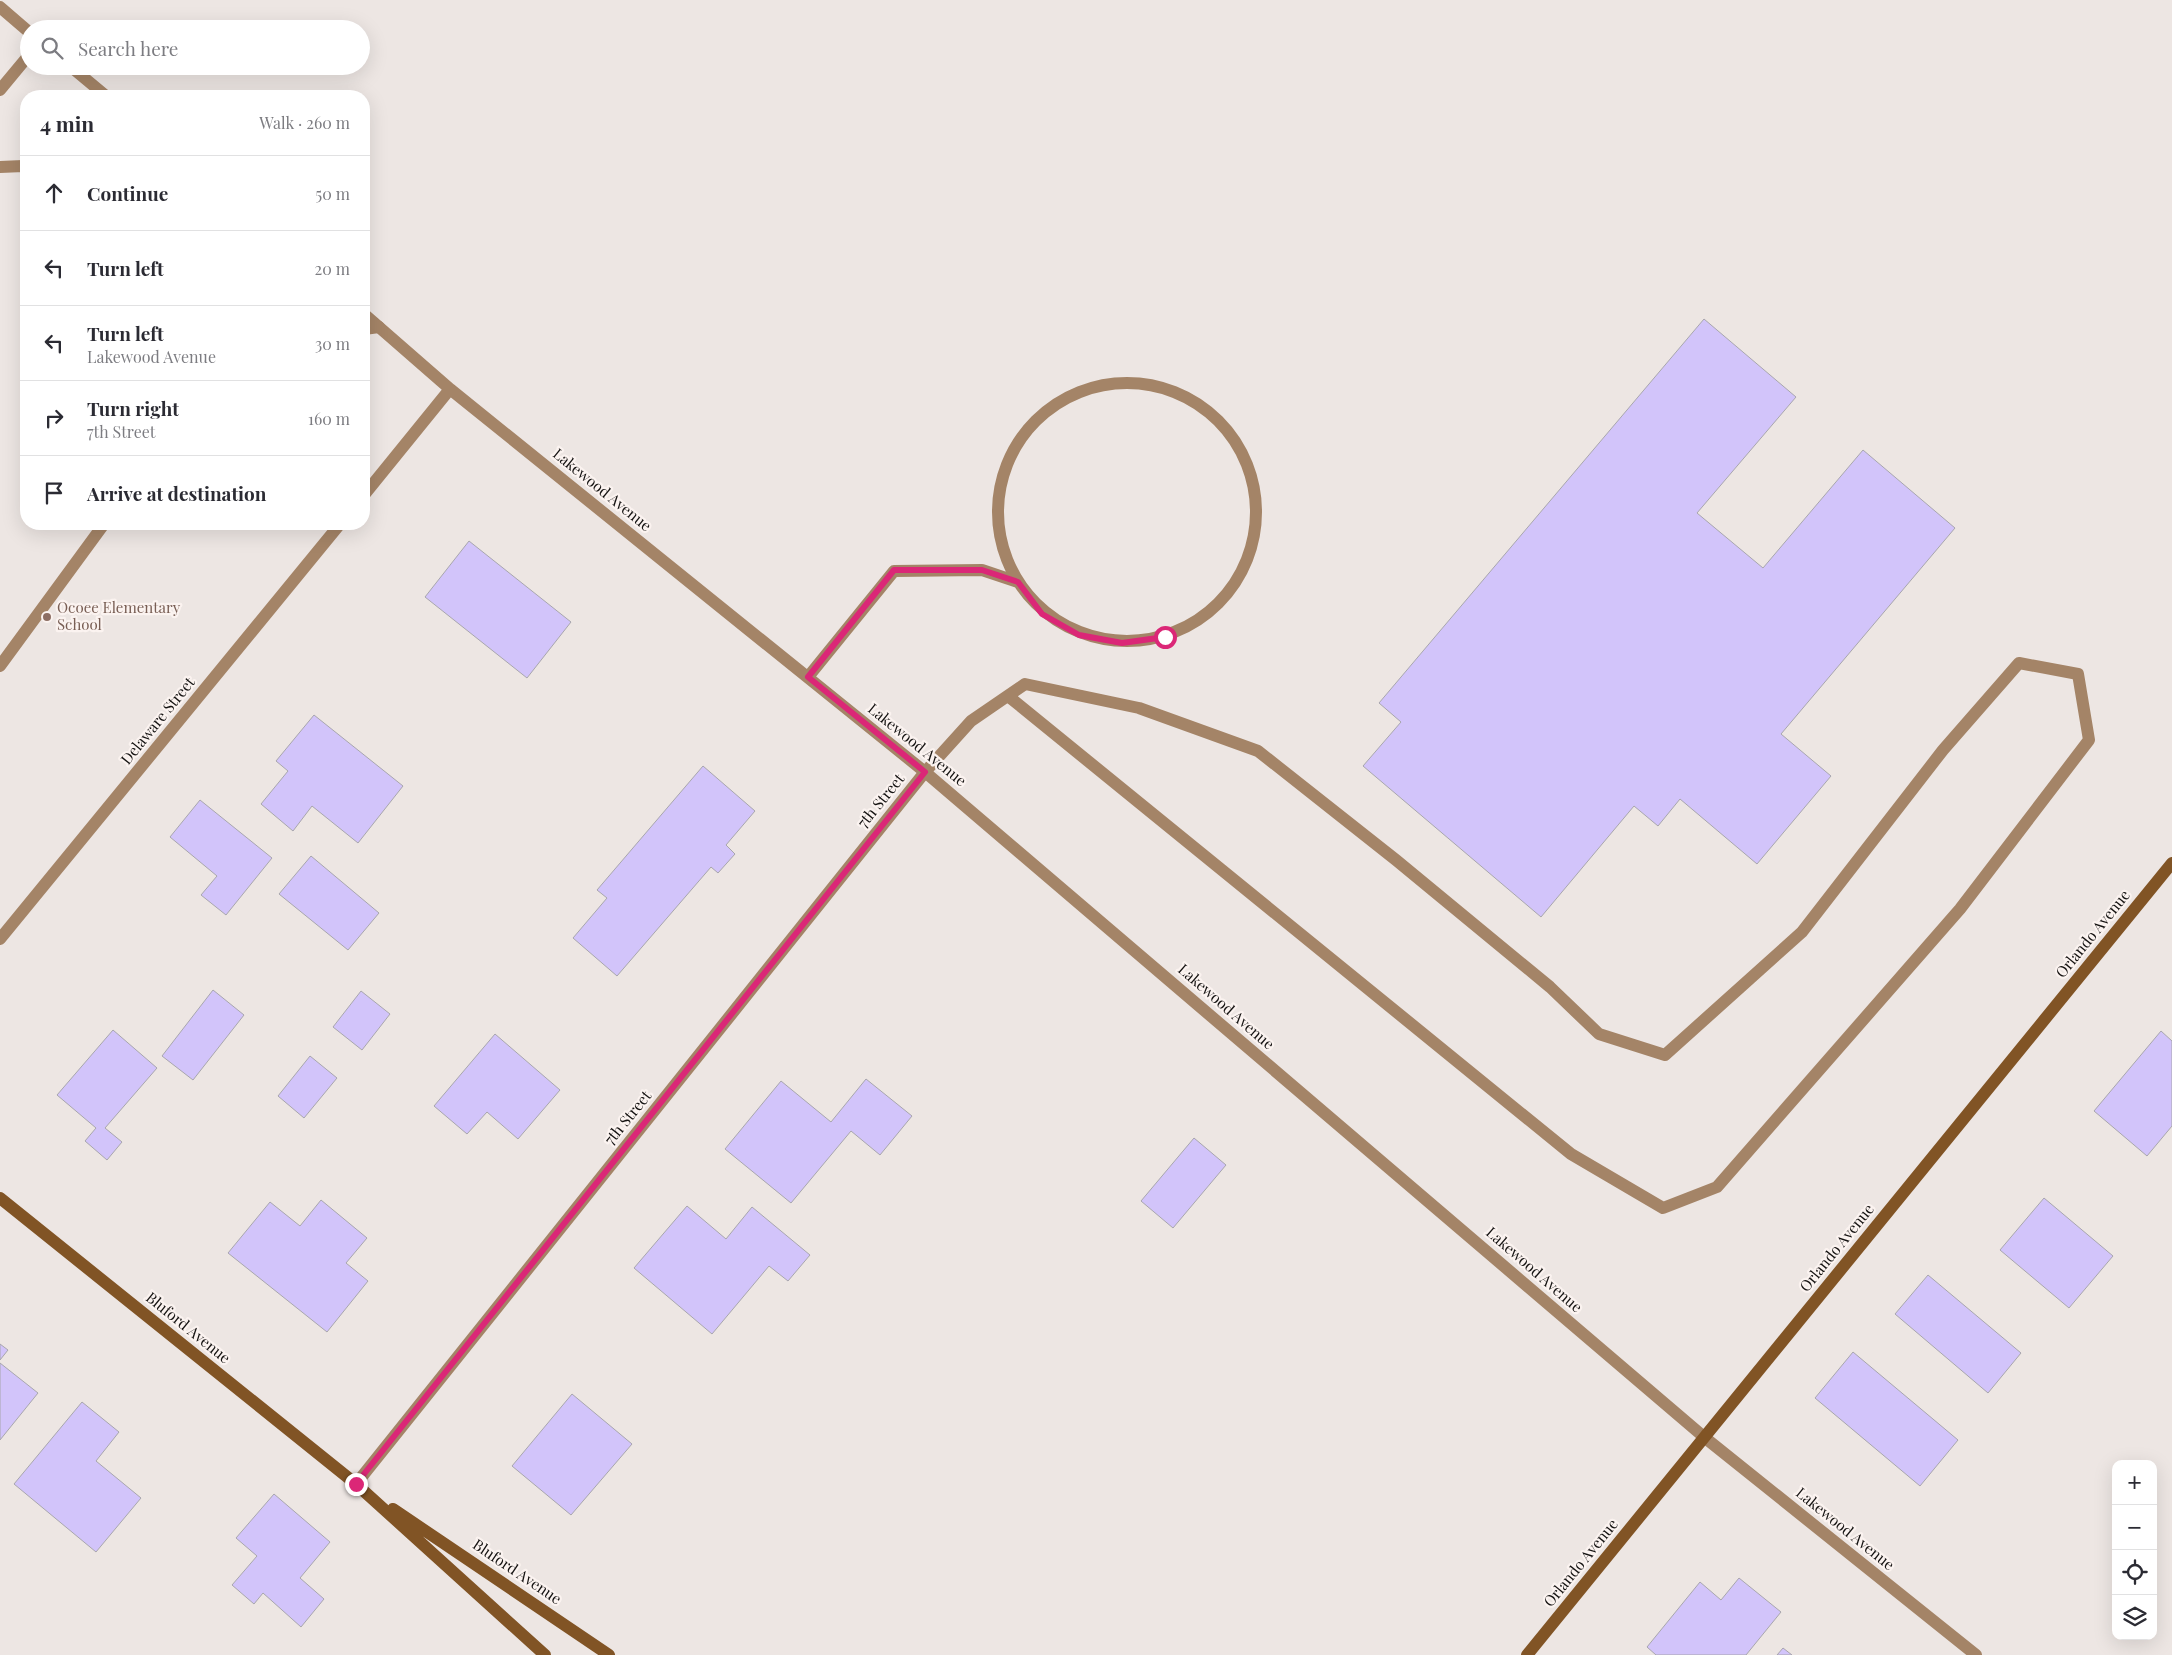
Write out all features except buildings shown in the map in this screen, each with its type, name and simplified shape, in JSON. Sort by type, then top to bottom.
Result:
[{"type":"street","points":[[0,8],[20,25]]},
{"type":"street","points":[[0,90],[20,66]]},
{"type":"street","points":[[81,75],[99,90]]},
{"type":"street","points":[[0,166],[20,166]]},
{"type":"street","name":"Lakewood Avenue","points":[[370,319],[450,390],[925,772],[1704,1437],[1976,1655]]},
{"type":"street","points":[[370,328],[379,327]]},
{"type":"street","points":[[808,677],[894,570],[982,570],[1018,582],[1042,614],[1079,635],[1122,643],[1165,637],[1203,618],[1233,586],[1252,547],[1256,504],[1247,462],[1224,425],[1190,397],[1150,382],[1107,382],[1065,394],[1030,421],[1013,454],[1002,497],[1003,540],[1018,582]]},
{"type":"street","points":[[370,488],[450,390]]},
{"type":"street","points":[[0,666],[100,530]]},
{"type":"street","name":"Delaware Street","points":[[0,939],[335,530]]},
{"type":"street","name":"7th Street","points":[[356,1484],[925,772],[971,721],[1024,684],[1139,708],[1258,751],[1396,860],[1534,975],[1599,1034],[1665,1055],[1802,932],[1943,750],[2019,663],[2078,674],[2090,740],[1960,909],[1717,1187],[1663,1208],[1571,1154],[1008,696]]},
{"type":"street","name":"Orlando Avenue","points":[[1528,1655],[2172,862]]},
{"type":"street","name":"Bluford Avenue","points":[[0,1198],[356,1484],[545,1655]]},
{"type":"street","name":"Bluford Avenue","points":[[356,1484],[609,1655]]},
{"type":"place","name":"Ocoee Elementary School","points":[[47,617]]},
{"type":"route","points":[[356,1484],[925,772],[808,677],[894,570],[982,570],[1018,582],[1042,614],[1079,635],[1122,643],[1165,637]]}]
